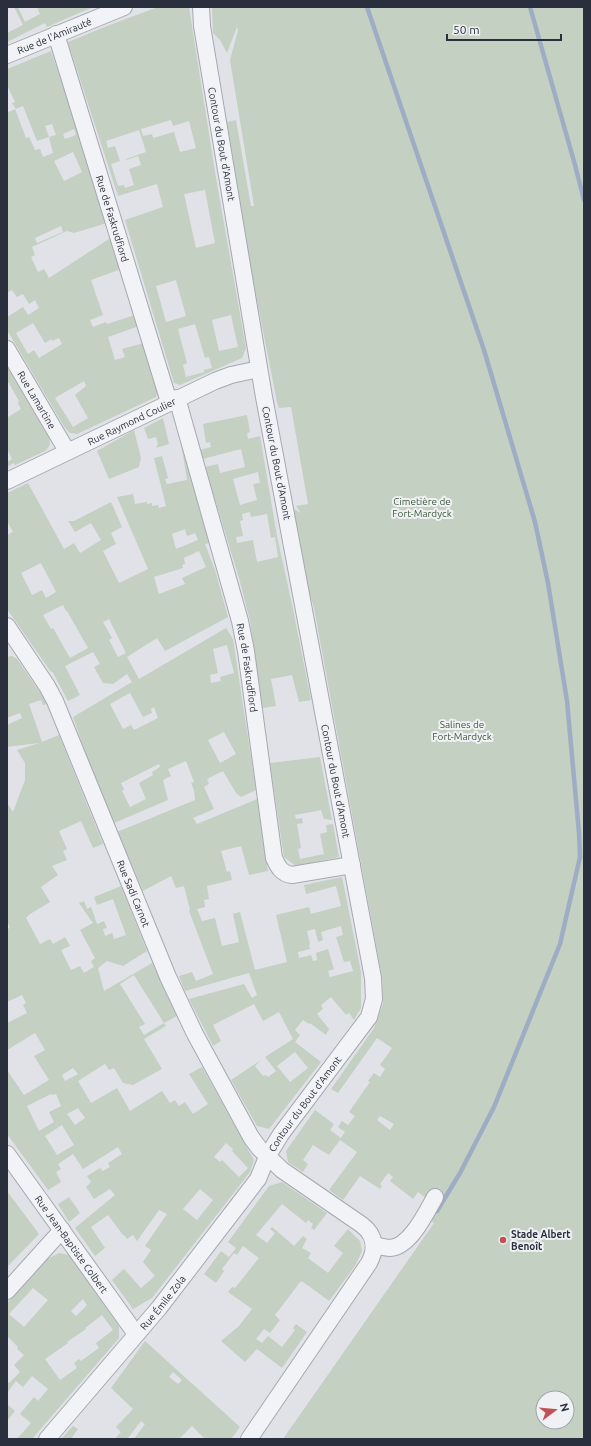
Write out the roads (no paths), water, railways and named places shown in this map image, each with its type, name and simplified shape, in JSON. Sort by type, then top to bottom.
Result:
[{"type":"street","name":"Rue de l'Amirauté","points":[[7,55],[124,7]]},
{"type":"street","name":"Contour du Bout d'Amont","points":[[201,7],[202,26],[259,369],[373,978],[374,999],[372,1012],[281,1134],[267,1157],[288,1174],[362,1225],[372,1236],[374,1245]]},
{"type":"street","name":"Rue de Faskrudfiord","points":[[56,34],[173,400],[240,621],[246,651],[276,864],[283,872],[292,875],[352,865]]},
{"type":"street","name":"Rue Lamartine","points":[[7,349],[67,451]]},
{"type":"street","name":"Rue Raymond Coulier","points":[[7,481],[173,400],[222,378],[259,369]]},
{"type":"street","name":"Rue Sadi Carnot","points":[[7,626],[12,645],[47,686],[55,701],[162,962],[189,1022],[251,1136],[267,1157]]},
{"type":"street","name":"Rue Jean-Baptiste Colbert","points":[[7,1154],[136,1334]]},
{"type":"street","name":"Rue Émile Zola","points":[[47,1439],[170,1293],[258,1180],[267,1157]]},
{"type":"street","points":[[249,1439],[366,1268],[373,1254],[374,1245],[391,1248],[407,1241],[435,1197]]},
{"type":"street","points":[[7,1291],[62,1230]]},
{"type":"waterway","points":[[367,7],[484,350],[535,522],[548,583],[567,701],[579,833],[580,857],[560,944],[494,1107],[460,1173],[437,1211]]},
{"type":"waterway","points":[[530,7],[584,200]]},
{"type":"place","name":"Stade Albert Benoît","points":[[503,1240]]},
{"type":"park label","name":"Cimetière de Fort-Mardyck","points":[[422,506]]},
{"type":"park label","name":"Salines de Fort-Mardyck","points":[[462,730]]}]
